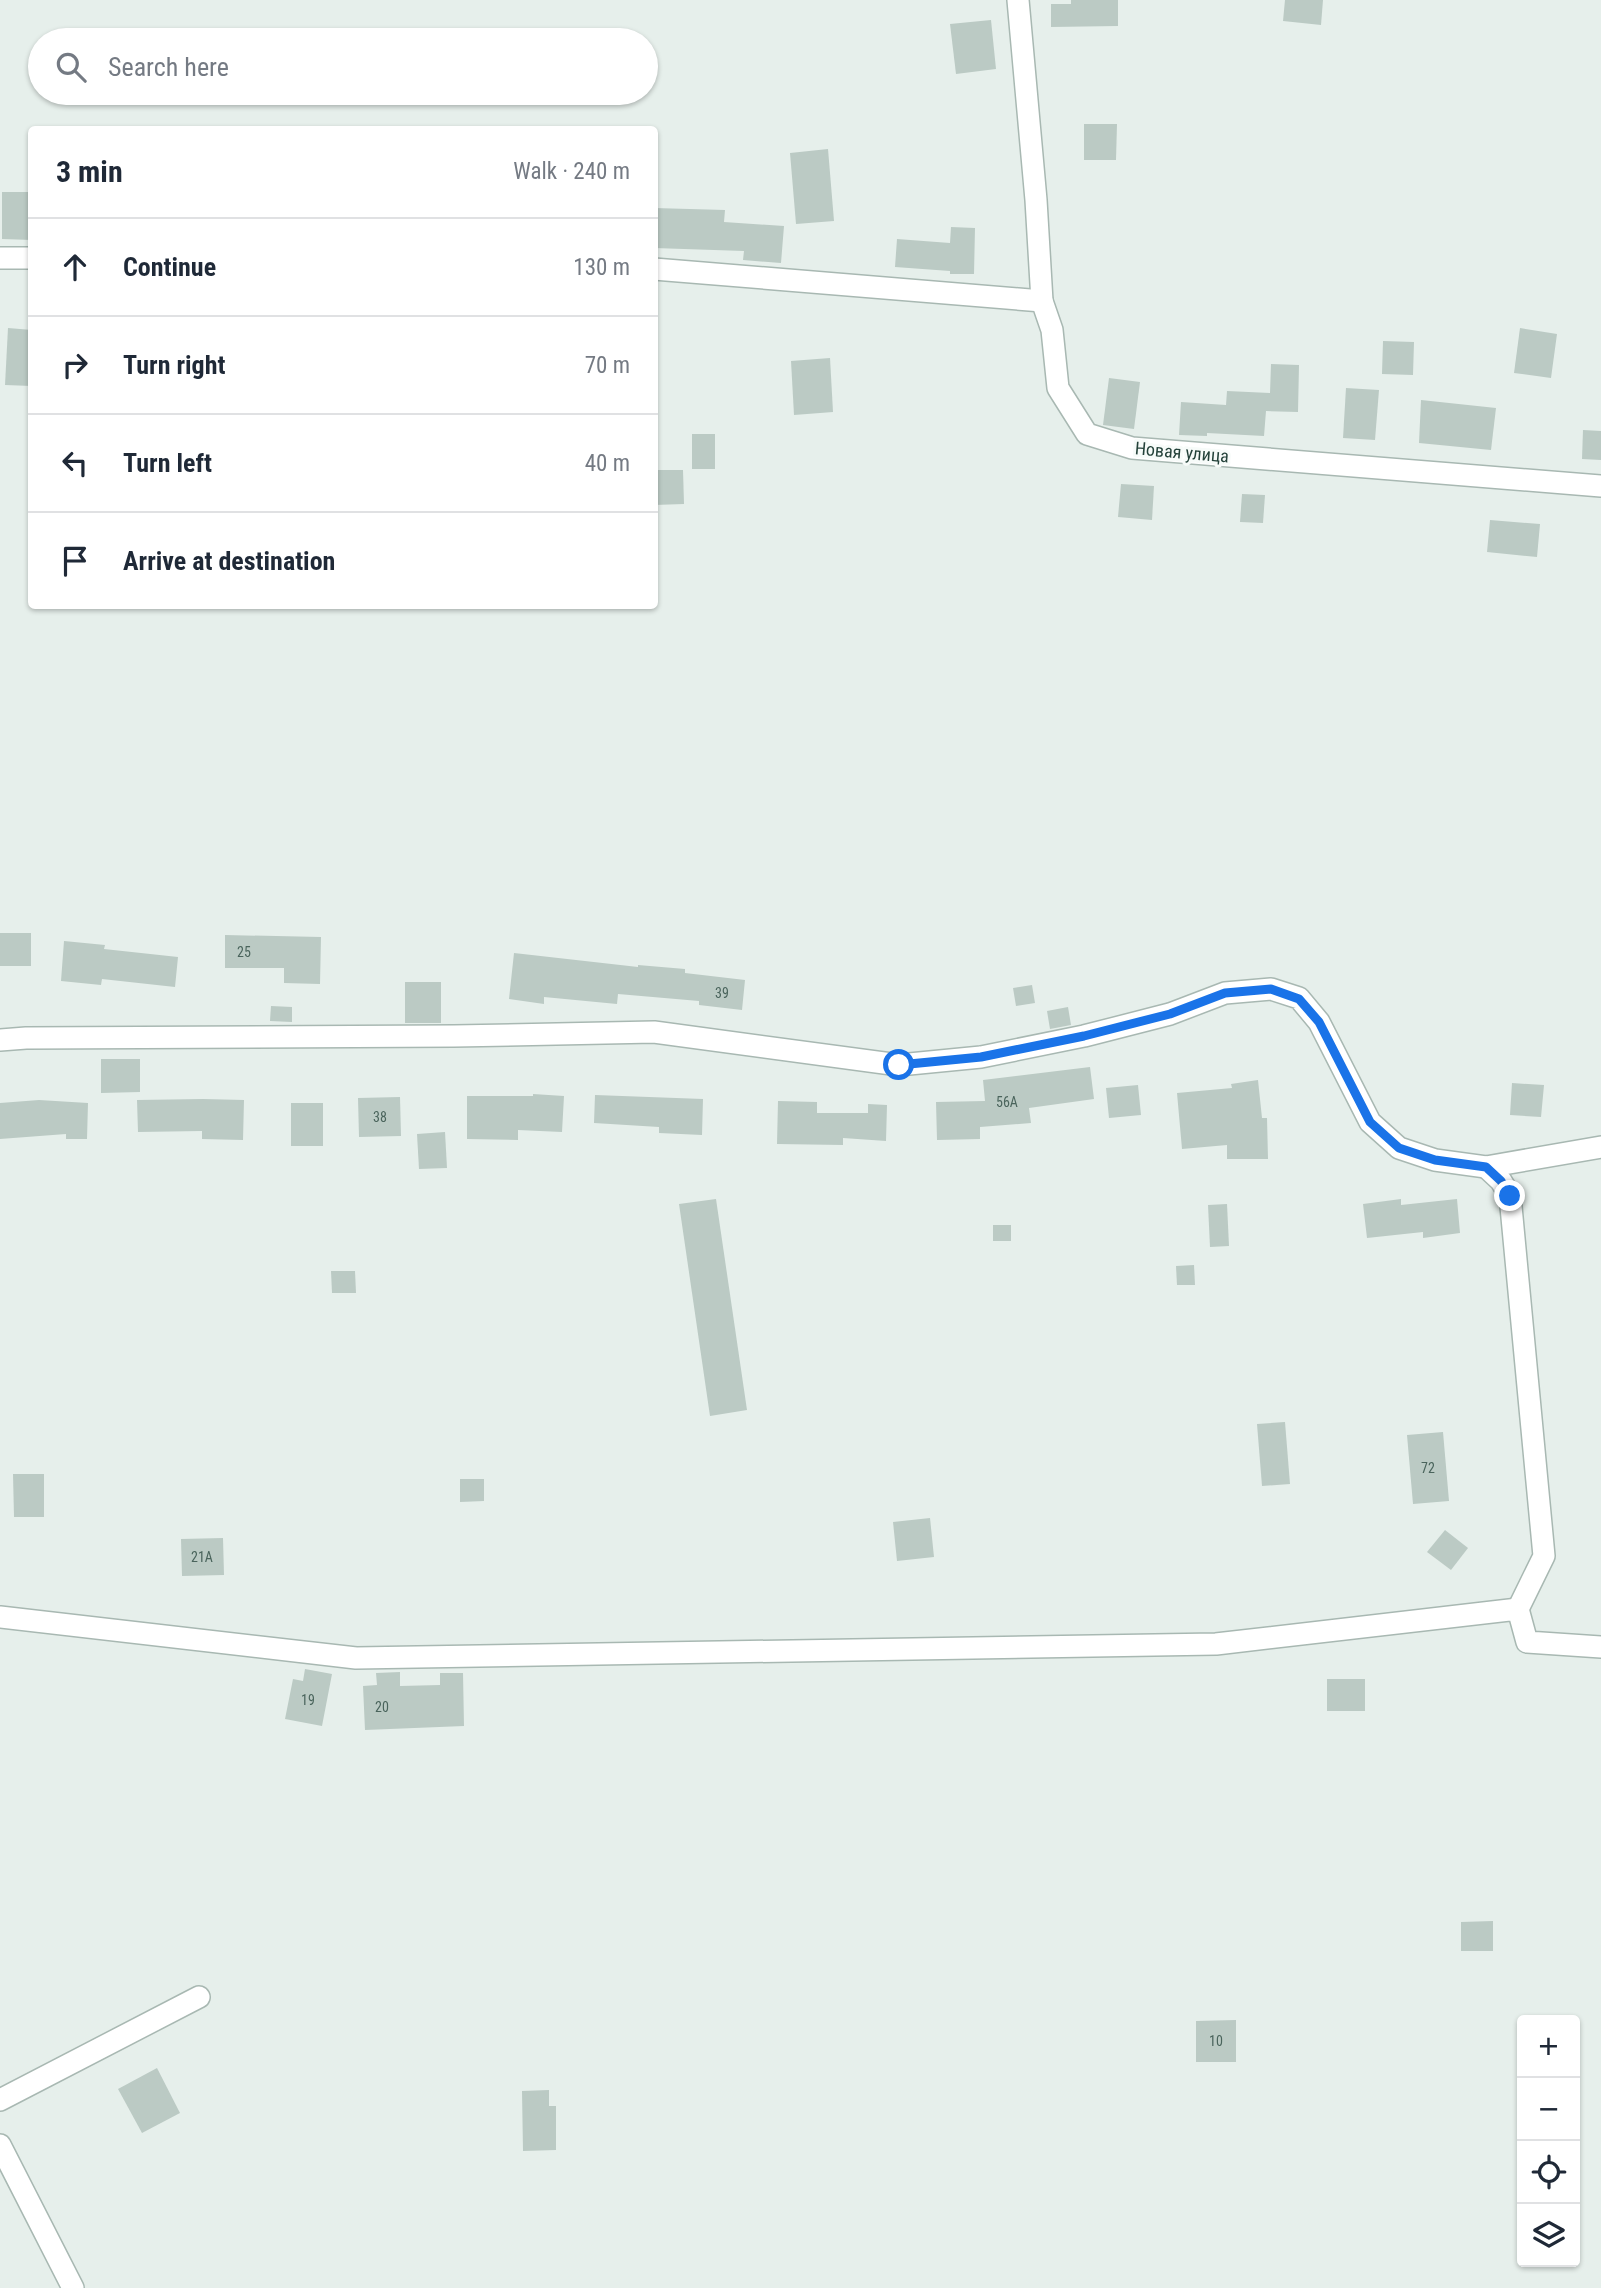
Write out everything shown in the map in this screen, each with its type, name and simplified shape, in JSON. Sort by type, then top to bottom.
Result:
[{"type":"street","name":"Новая улица","points":[[1018,0],[1042,301],[1052,330],[1058,388],[1087,435],[1132,448],[1601,486]]},
{"type":"street","points":[[0,258],[28,258]]},
{"type":"street","points":[[658,269],[1042,301]]},
{"type":"street","points":[[0,1040],[454,1037],[654,1032],[899,1065],[981,1057],[1084,1036],[1170,1014],[1225,993],[1271,989],[1299,999],[1319,1022],[1370,1122],[1399,1148],[1435,1160],[1486,1167],[1601,1147]]},
{"type":"street","points":[[1486,1167],[1501,1181],[1510,1196],[1544,1556],[1518,1609],[1527,1642],[1601,1647]]},
{"type":"street","points":[[0,1617],[356,1658],[1216,1644],[1518,1609]]},
{"type":"street","points":[[0,2100],[198,1997]]},
{"type":"street","points":[[0,2145],[73,2288]]},
{"type":"building","points":[[1071,0],[1118,0],[1118,26],[1051,27],[1051,4],[1071,4]]},
{"type":"building","points":[[1285,0],[1323,0],[1321,25],[1283,21]]},
{"type":"building","points":[[991,20],[996,69],[956,74],[950,24]]},
{"type":"building","points":[[1084,124],[1117,124],[1116,160],[1084,160]]},
{"type":"building","points":[[828,149],[834,221],[796,224],[790,153]]},
{"type":"building","points":[[2,192],[28,192],[28,240],[2,239]]},
{"type":"building","points":[[658,208],[725,210],[724,222],[784,226],[781,263],[743,260],[744,251],[658,248]]},
{"type":"building","points":[[951,227],[975,228],[974,274],[950,274],[950,271],[895,267],[897,239],[950,243]]},
{"type":"building","points":[[8,328],[28,330],[28,386],[5,385]]},
{"type":"building","points":[[1520,328],[1557,334],[1551,378],[1514,373]]},
{"type":"building","points":[[1383,341],[1414,342],[1413,375],[1382,374]]},
{"type":"building","points":[[830,358],[833,412],[794,415],[791,361]]},
{"type":"building","points":[[1271,364],[1299,365],[1298,412],[1266,411],[1264,436],[1207,433],[1207,436],[1179,435],[1181,402],[1226,405],[1227,391],[1270,393]]},
{"type":"building","points":[[1109,378],[1140,382],[1134,429],[1103,425]]},
{"type":"building","points":[[1346,388],[1379,390],[1375,440],[1343,438]]},
{"type":"building","points":[[1421,400],[1496,408],[1491,450],[1419,443]]},
{"type":"building","points":[[1583,430],[1601,431],[1601,460],[1582,459]]},
{"type":"building","points":[[692,434],[715,434],[715,469],[692,469]]},
{"type":"building","points":[[658,470],[683,470],[684,504],[658,505]]},
{"type":"building","points":[[1121,484],[1154,486],[1152,520],[1118,517]]},
{"type":"building","points":[[1242,494],[1265,495],[1263,523],[1240,522]]},
{"type":"building","points":[[1490,520],[1540,524],[1537,557],[1487,552]]},
{"type":"building","points":[[0,933],[31,933],[31,966],[0,966]]},
{"type":"building","points":[[225,935],[321,937],[320,984],[284,983],[284,968],[225,968]]},
{"type":"building","points":[[64,941],[105,945],[104,949],[178,957],[175,987],[102,979],[101,985],[61,981]]},
{"type":"building","points":[[514,953],[638,967],[685,969],[685,973],[745,980],[742,1010],[699,1005],[699,1001],[618,994],[617,1004],[544,997],[544,1004],[509,999]]},
{"type":"building","points":[[405,982],[441,982],[441,1023],[405,1023]]},
{"type":"building","points":[[1032,985],[1035,1003],[1016,1006],[1013,988]]},
{"type":"building","points":[[271,1006],[292,1007],[292,1022],[270,1021]]},
{"type":"building","points":[[1068,1007],[1071,1025],[1050,1029],[1047,1011]]},
{"type":"building","points":[[101,1059],[140,1059],[140,1092],[101,1093]]},
{"type":"building","points":[[1090,1067],[1094,1099],[1029,1108],[1031,1123],[980,1127],[980,1139],[937,1140],[936,1102],[985,1101],[983,1080]]},
{"type":"building","points":[[1258,1080],[1262,1118],[1267,1118],[1268,1159],[1227,1159],[1227,1145],[1182,1149],[1177,1093],[1232,1088],[1231,1084]]},
{"type":"building","points":[[1512,1083],[1544,1085],[1541,1117],[1510,1115]]},
{"type":"building","points":[[1138,1085],[1141,1115],[1109,1118],[1106,1088]]},
{"type":"building","points":[[595,1095],[703,1099],[702,1135],[659,1133],[659,1127],[594,1123]]},
{"type":"building","points":[[467,1096],[564,1096],[562,1132],[518,1130],[518,1140],[467,1139]]},
{"type":"building","points":[[400,1097],[401,1136],[359,1137],[358,1098]]},
{"type":"building","points":[[39,1100],[88,1103],[87,1139],[66,1139],[66,1134],[0,1139],[0,1103]]},
{"type":"building","points":[[137,1100],[244,1100],[243,1140],[202,1139],[202,1131],[138,1132]]},
{"type":"building","points":[[778,1101],[817,1102],[817,1113],[868,1113],[868,1104],[887,1105],[886,1141],[843,1138],[843,1145],[777,1144]]},
{"type":"building","points":[[291,1103],[323,1103],[323,1146],[291,1146]]},
{"type":"building","points":[[445,1132],[447,1168],[419,1169],[417,1134]]},
{"type":"building","points":[[716,1199],[747,1410],[710,1416],[679,1204]]},
{"type":"building","points":[[1401,1199],[1401,1205],[1457,1199],[1460,1233],[1423,1238],[1423,1232],[1367,1238],[1363,1204]]},
{"type":"building","points":[[1227,1204],[1229,1246],[1210,1247],[1208,1205]]},
{"type":"building","points":[[993,1225],[1011,1225],[1011,1241],[993,1241]]},
{"type":"building","points":[[1194,1265],[1195,1285],[1177,1285],[1176,1266]]},
{"type":"building","points":[[331,1271],[355,1271],[356,1293],[332,1293]]},
{"type":"building","points":[[1285,1422],[1290,1484],[1262,1486],[1257,1424]]},
{"type":"building","points":[[1443,1432],[1449,1501],[1413,1504],[1407,1435]]},
{"type":"building","points":[[13,1474],[44,1474],[44,1517],[14,1517]]},
{"type":"building","points":[[460,1479],[484,1479],[484,1501],[460,1502]]},
{"type":"building","points":[[930,1518],[934,1557],[897,1561],[893,1522]]},
{"type":"building","points":[[1445,1530],[1468,1548],[1451,1570],[1427,1552]]},
{"type":"building","points":[[223,1538],[224,1575],[182,1576],[181,1539]]},
{"type":"building","points":[[305,1669],[332,1674],[322,1726],[285,1719],[293,1679],[303,1681]]},
{"type":"building","points":[[400,1672],[400,1686],[440,1685],[440,1673],[463,1673],[464,1726],[365,1730],[363,1686],[377,1685],[376,1673]]},
{"type":"building","points":[[1327,1679],[1365,1679],[1365,1711],[1327,1711]]},
{"type":"building","points":[[1493,1921],[1493,1951],[1461,1951],[1461,1922]]},
{"type":"building","points":[[1236,2020],[1236,2062],[1196,2062],[1196,2021]]},
{"type":"building","points":[[157,2068],[180,2113],[142,2133],[118,2089]]},
{"type":"building","points":[[549,2090],[549,2106],[556,2106],[556,2150],[523,2151],[522,2091]]},
{"type":"route","points":[[899,1065],[981,1057],[1084,1036],[1170,1014],[1225,993],[1271,989],[1299,999],[1319,1022],[1370,1122],[1399,1148],[1435,1160],[1486,1167],[1501,1181],[1510,1196]]}]
